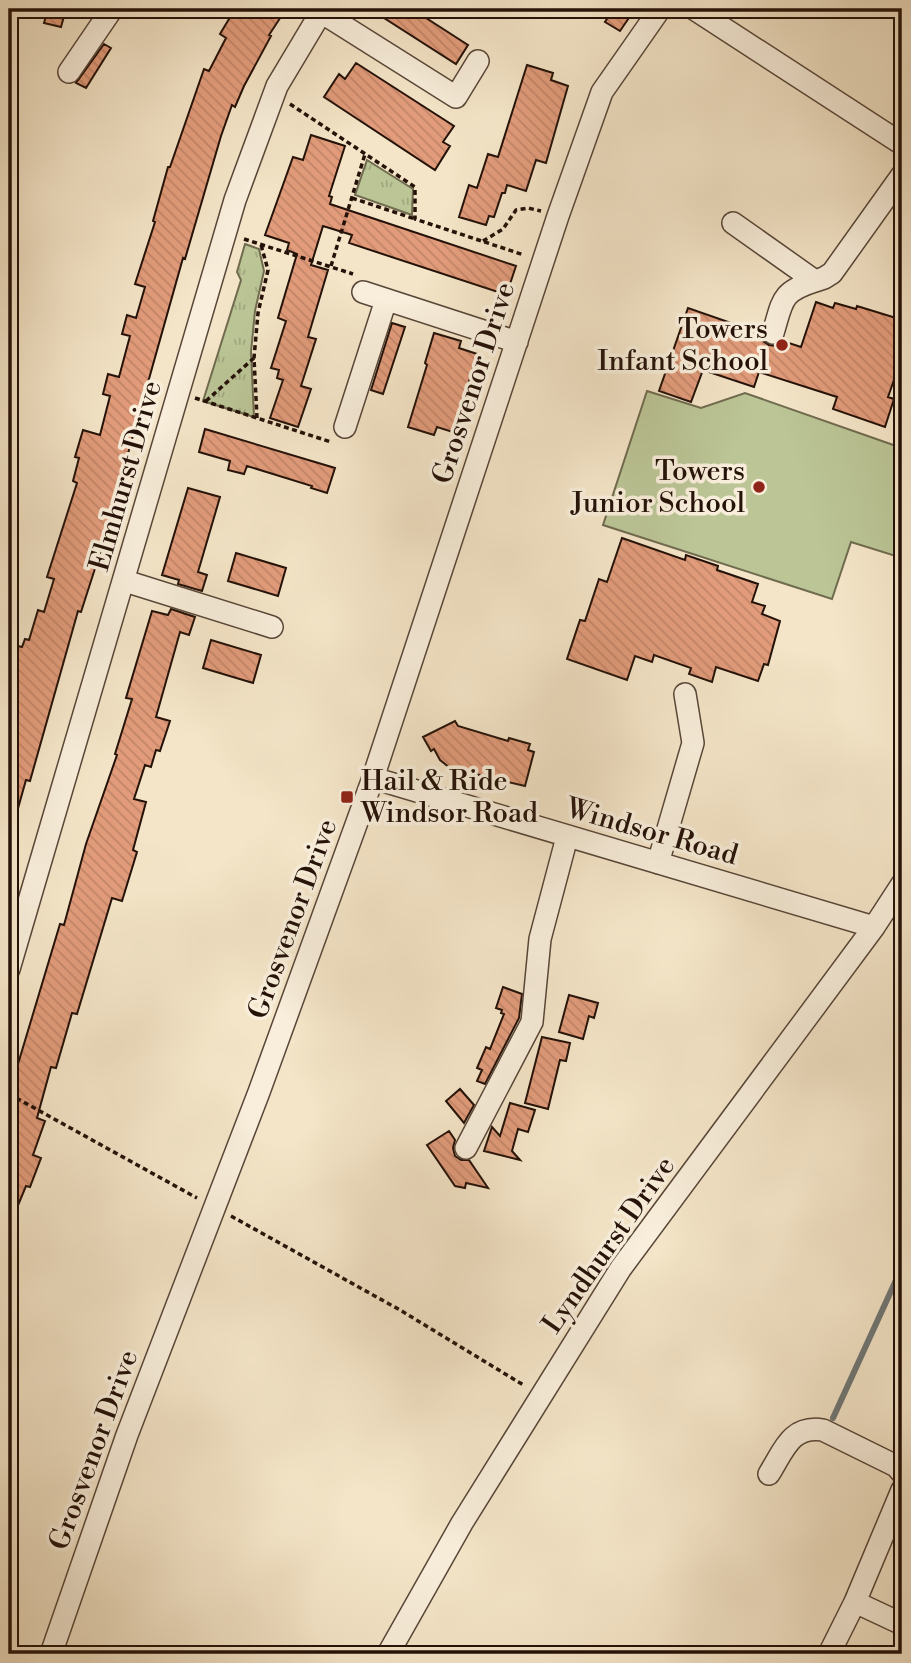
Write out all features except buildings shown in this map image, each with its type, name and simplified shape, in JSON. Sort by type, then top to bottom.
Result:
[{"type":"street","points":[[69,72],[112,9]]},
{"type":"street","name":"Grosvenor Drive","points":[[51,1654],[127,1435],[215,1208],[373,778],[558,216],[602,92],[660,9]]},
{"type":"street","points":[[694,9],[902,144]]},
{"type":"street","points":[[322,10],[456,97],[478,61]]},
{"type":"street","name":"Elmhurst Drive","points":[[9,970],[235,200],[274,93],[322,10]]},
{"type":"street","points":[[773,333],[785,296],[792,289],[832,273],[902,175]]},
{"type":"street","points":[[733,223],[815,281]]},
{"type":"street","points":[[363,292],[517,342]]},
{"type":"street","points":[[345,426],[386,300]]},
{"type":"street","points":[[125,582],[272,627]]},
{"type":"street","points":[[658,863],[693,743],[685,694]]},
{"type":"street","name":"Windsor Road","points":[[373,778],[874,927]]},
{"type":"street","points":[[466,1148],[533,1022],[540,939],[567,836]]},
{"type":"street","name":"Lyndhurst Drive","points":[[388,1654],[462,1522],[621,1268],[874,927],[902,884]]},
{"type":"street","points":[[769,1474],[794,1435],[812,1428],[823,1430],[895,1466],[902,1473]]},
{"type":"street","points":[[829,1654],[855,1602],[902,1490]]},
{"type":"street","points":[[855,1602],[902,1624]]},
{"type":"path","points":[[274,93],[415,187],[415,219]]},
{"type":"path","points":[[330,267],[365,154]]},
{"type":"path","points":[[352,198],[544,261]]},
{"type":"path","points":[[484,241],[503,229],[516,210],[528,208],[558,216]]},
{"type":"path","points":[[225,233],[368,278],[363,292]]},
{"type":"path","points":[[257,418],[254,358],[258,313],[268,270],[261,245]]},
{"type":"path","points":[[206,402],[254,358]]},
{"type":"path","points":[[178,393],[339,444],[345,426]]},
{"type":"path","points":[[9,1094],[400,1310],[541,1396]]},
{"type":"green space","points":[[367,160],[413,189],[412,215],[355,195]]},
{"type":"green space","points":[[245,244],[259,249],[264,271],[255,311],[251,352],[254,417],[203,401],[241,280],[237,272]]},
{"type":"green space","points":[[647,391],[701,408],[745,393],[902,448],[902,558],[851,542],[832,599],[603,525]]},
{"type":"waterway","points":[[833,1418],[902,1267]]},
{"type":"place","name":"Towers Infant School","points":[[782,345]]},
{"type":"place","name":"Towers Junior School","points":[[759,487]]},
{"type":"place","name":"Hail & Ride Windsor Road","points":[[347,797]]}]
